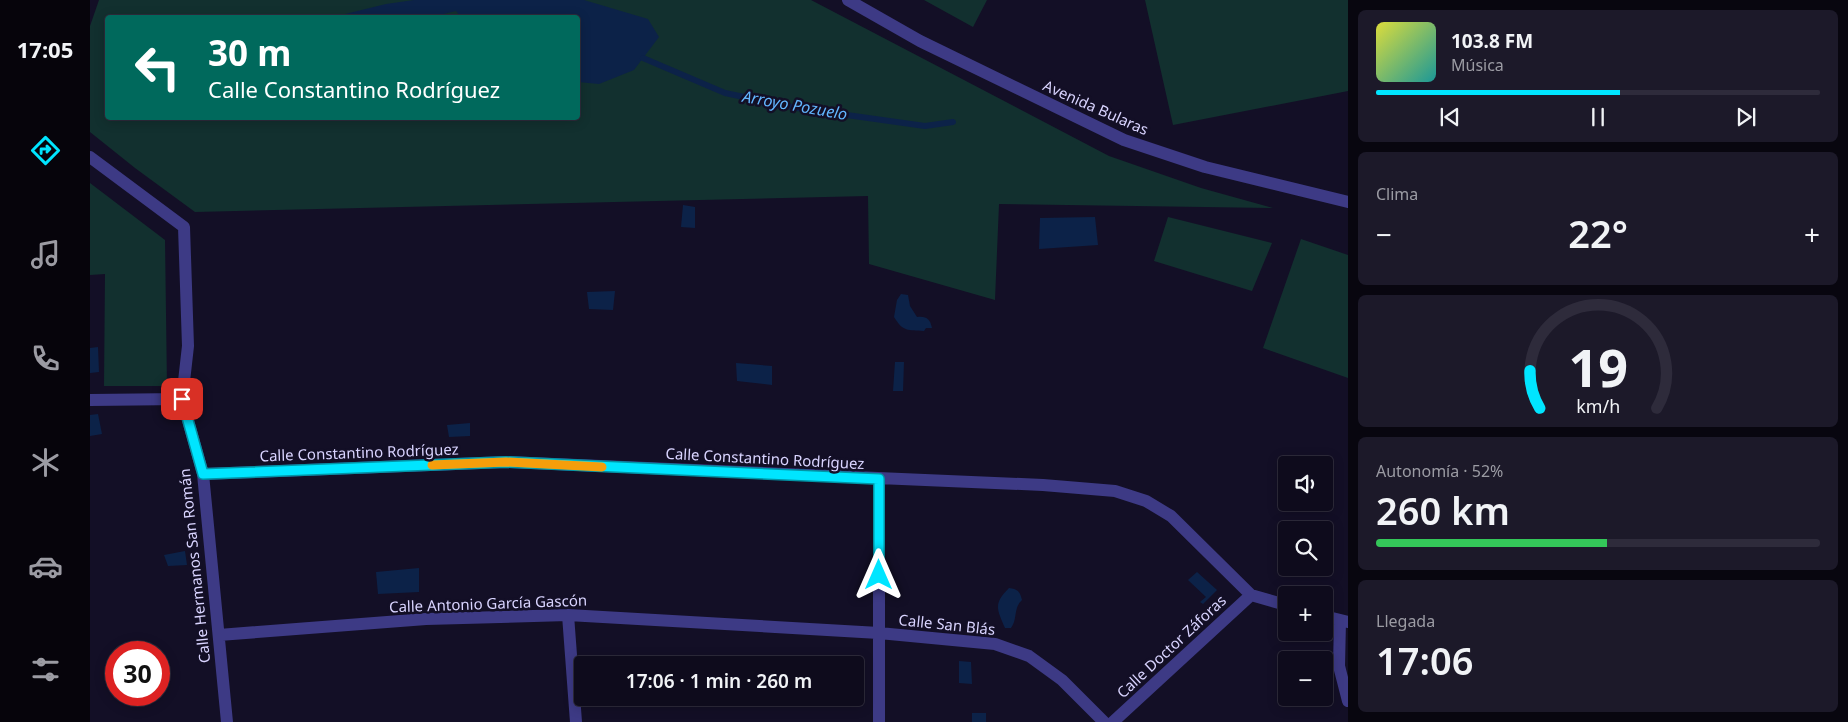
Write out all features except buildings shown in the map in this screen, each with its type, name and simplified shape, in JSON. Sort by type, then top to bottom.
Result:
[{"type":"street","name":"Avenida Bularas","points":[[848,0],[920,41],[1124,140],[1205,167],[1348,202]]},
{"type":"street","name":"Calle Hermanos San Román","points":[[90,157],[184,227],[188,346],[182,399],[203,474],[227,722]]},
{"type":"street","points":[[90,400],[182,399]]},
{"type":"street","name":"Calle Constantino Rodríguez","points":[[203,474],[506,462],[1043,485],[1115,491],[1146,501],[1171,516],[1251,594],[1278,602]]},
{"type":"street","points":[[879,479],[879,722]]},
{"type":"street","name":"Calle Doctor Záforas","points":[[1112,722],[1251,594]]},
{"type":"street","points":[[568,615],[576,722]]},
{"type":"street","name":"Calle Antonio García Gascón","points":[[219,635],[426,619],[568,615],[879,633]]},
{"type":"street","points":[[1344,622],[1338,666],[1348,701]]},
{"type":"street","name":"Calle San Blás","points":[[879,633],[995,644],[1029,656],[1062,680],[1104,722]]},
{"type":"green space","points":[[99,0],[811,0],[1109,156],[1201,188],[1273,208],[999,204],[995,300],[869,264],[868,196],[195,212],[90,132],[90,26]]},
{"type":"green space","points":[[924,0],[987,0],[973,27]]},
{"type":"green space","points":[[1145,0],[1348,0],[1348,91],[1173,125]]},
{"type":"green space","points":[[90,183],[165,240],[167,386],[104,386],[105,274],[90,275]]},
{"type":"green space","points":[[1168,217],[1272,243],[1252,291],[1154,261]]},
{"type":"green space","points":[[1301,239],[1348,255],[1348,378],[1263,348]]},
{"type":"water","points":[[414,0],[584,0],[648,19],[659,37],[634,70],[599,84],[580,82],[580,15],[459,15],[456,11],[439,15],[341,15],[386,4]]},
{"type":"water","points":[[683,205],[695,207],[695,228],[681,227]]},
{"type":"water","points":[[1095,217],[1098,245],[1039,249],[1040,218]]},
{"type":"water","points":[[615,291],[613,310],[589,309],[587,292]]},
{"type":"water","points":[[901,294],[908,295],[910,306],[917,317],[928,319],[932,328],[926,328],[924,331],[906,329],[900,325],[894,317],[897,300]]},
{"type":"water","points":[[98,347],[99,372],[90,373],[90,348]]},
{"type":"water","points":[[895,362],[904,362],[903,391],[893,391]]},
{"type":"water","points":[[736,363],[772,366],[772,385],[737,381]]},
{"type":"water","points":[[98,414],[102,434],[90,436],[90,415]]},
{"type":"water","points":[[470,423],[470,436],[449,437],[447,425]]},
{"type":"water","points":[[185,551],[187,565],[168,566],[164,555]]},
{"type":"water","points":[[419,568],[419,592],[378,594],[376,572]]},
{"type":"water","points":[[1197,572],[1217,590],[1203,604],[1200,602],[1206,597],[1188,580]]},
{"type":"water","points":[[1009,588],[1018,591],[1022,600],[1017,606],[1011,628],[1005,628],[998,607],[1001,598]]},
{"type":"water","points":[[959,661],[971,662],[972,684],[959,683]]},
{"type":"water","points":[[972,713],[986,713],[986,722],[972,722]]},
{"type":"waterway","name":"Arroyo Pozuelo","points":[[643,58],[725,93],[797,108],[925,126],[953,122]]},
{"type":"slow traffic","points":[[432,465],[506,462],[602,467]]},
{"type":"route","points":[[182,399],[203,474],[506,462],[879,479],[879,575]]}]
